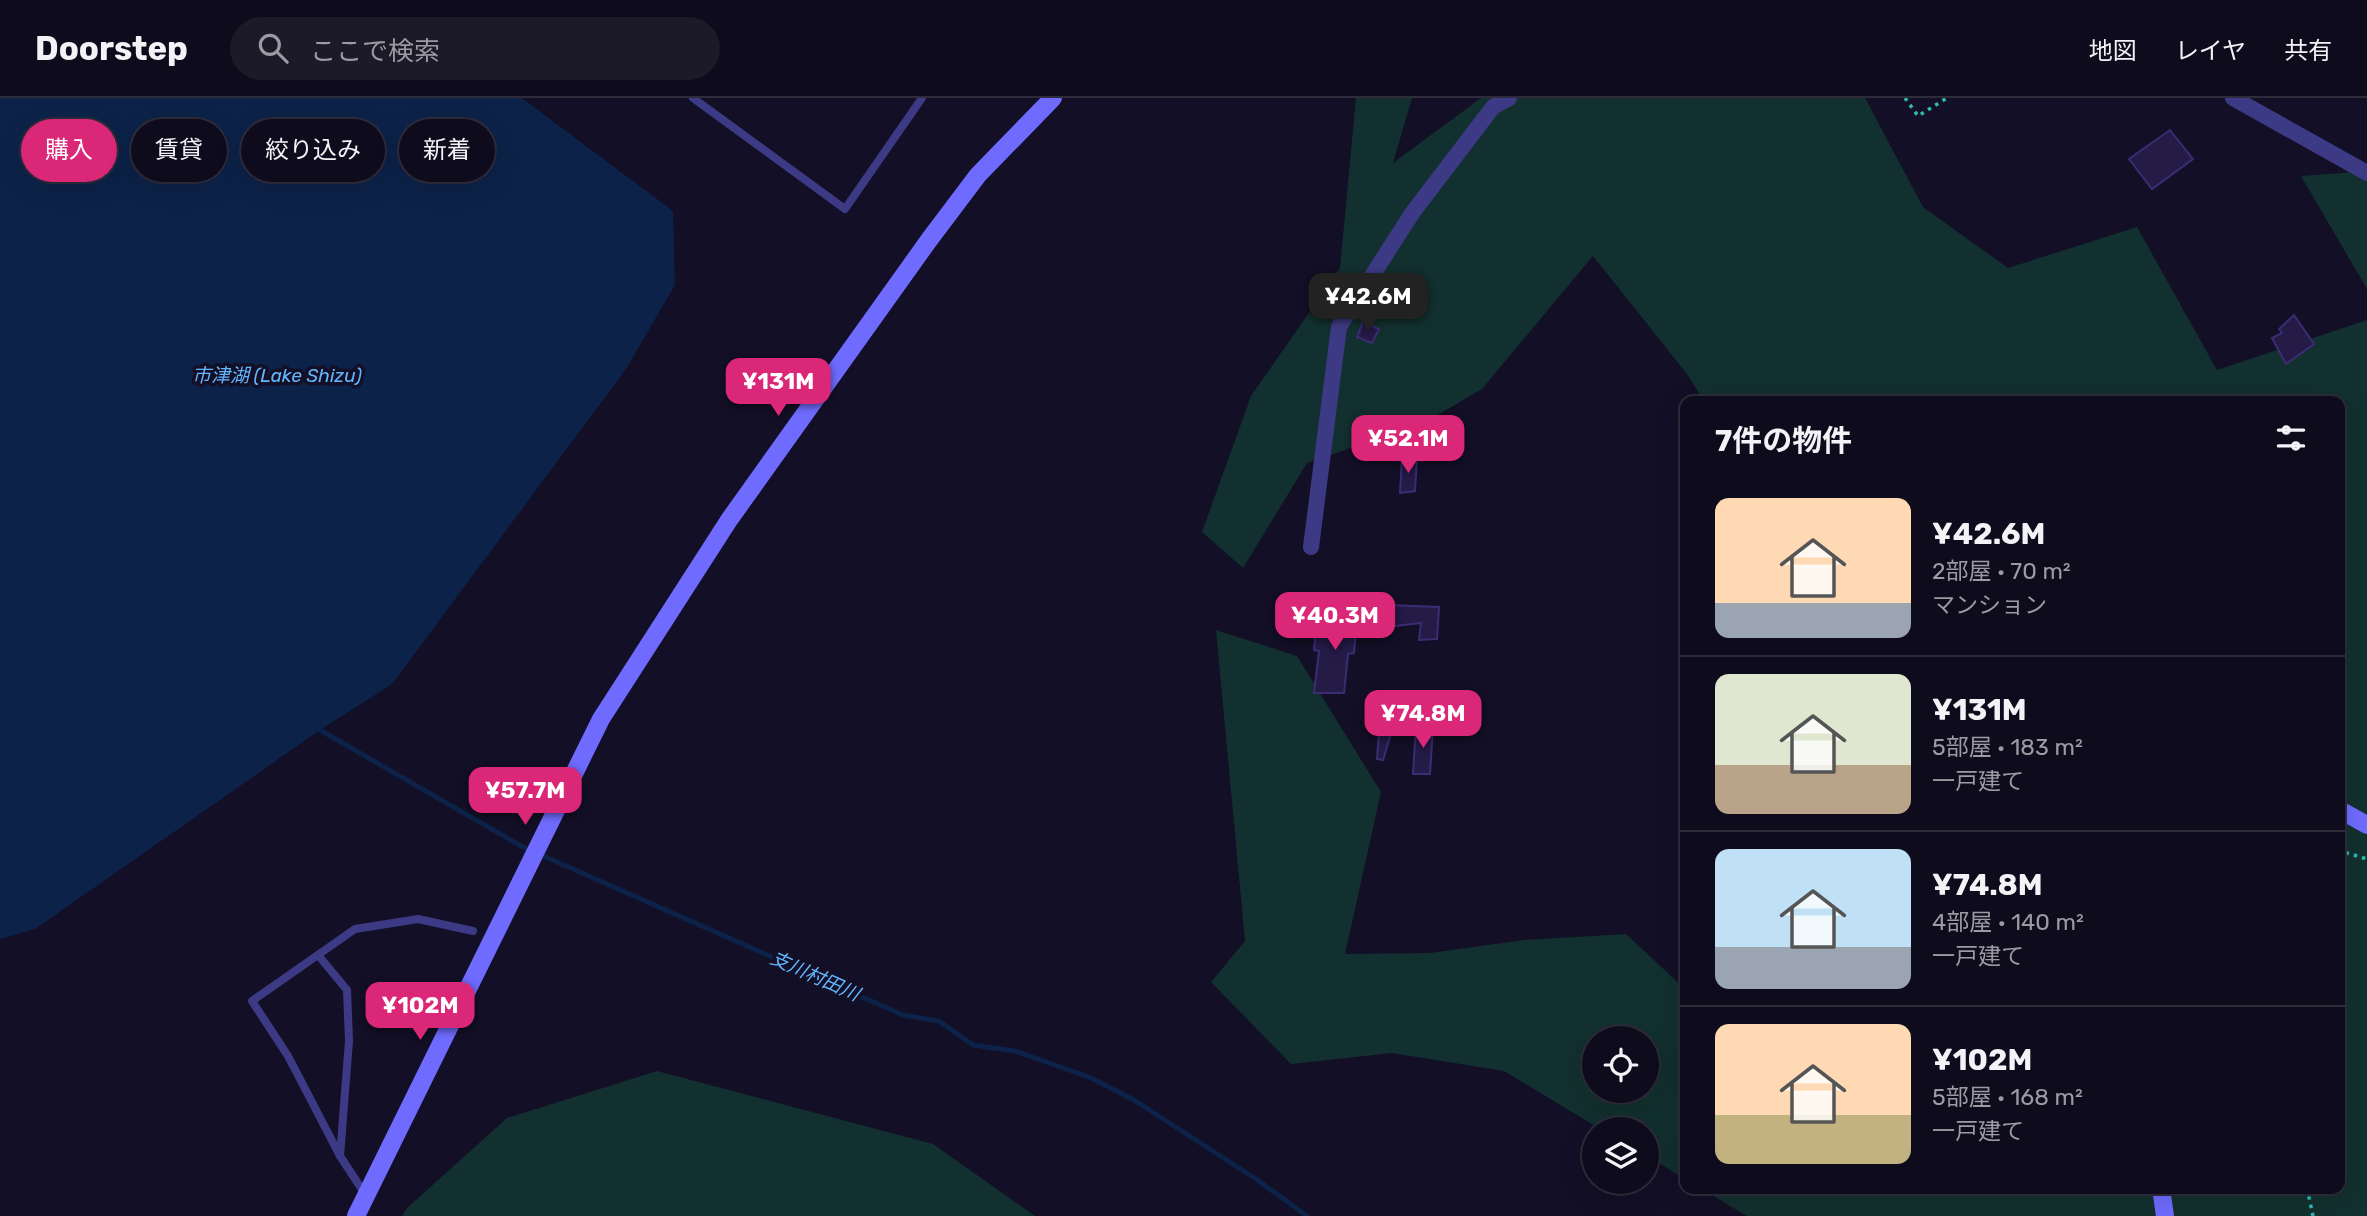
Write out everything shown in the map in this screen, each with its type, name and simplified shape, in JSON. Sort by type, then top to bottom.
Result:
[{"type":"street","points":[[1311,547],[1339,327],[1413,212],[1493,107],[1509,98]]},
{"type":"street","points":[[2233,98],[2250,104],[2367,173]]},
{"type":"street","points":[[356,1216],[601,719],[729,520],[945,218],[978,175],[1045,100]]},
{"type":"street","points":[[2345,813],[2367,825]]},
{"type":"street","points":[[2162,1194],[2165,1216]]},
{"type":"lane","points":[[694,98],[845,209],[922,98]]},
{"type":"lane","points":[[366,1196],[340,1156],[288,1056],[252,1001],[355,929],[418,919],[474,931]]},
{"type":"lane","points":[[318,955],[347,990],[349,1041],[340,1156]]},
{"type":"path","points":[[1906,98],[1918,116],[1947,98]]},
{"type":"path","points":[[2345,851],[2367,859]]},
{"type":"path","points":[[2308,1194],[2313,1216]]},
{"type":"green space","points":[[1356,98],[1412,98],[1393,163],[1481,98],[1865,98],[1923,207],[2008,268],[2137,227],[2217,370],[2367,320],[2367,1216],[1747,1216],[1710,1194],[2345,1194],[2345,396],[1701,396],[1687,374],[1593,256],[1482,389],[1424,423],[1307,463],[1243,568],[1202,532],[1251,396],[1340,268]]},
{"type":"green space","points":[[2367,171],[2367,289],[2301,176]]},
{"type":"green space","points":[[1216,630],[1297,656],[1381,792],[1345,954],[1430,953],[1524,940],[1626,934],[1680,984],[1680,1176],[1659,1163],[1659,1117],[1582,1118],[1504,1071],[1392,1053],[1291,1064],[1211,982],[1245,941]]},
{"type":"green space","points":[[657,1071],[933,1144],[1035,1216],[402,1216],[407,1208],[507,1118]]},
{"type":"water","name":"市津湖 (Lake Shizu)","points":[[0,98],[522,98],[673,211],[675,285],[626,369],[392,684],[320,730],[35,929],[0,939]]},
{"type":"building","points":[[2170,130],[2193,159],[2152,189],[2129,159]]},
{"type":"building","points":[[2294,315],[2314,344],[2286,364],[2272,338],[2282,333],[2279,329]]},
{"type":"building","points":[[1363,322],[1379,329],[1372,343],[1357,337]]},
{"type":"building","points":[[1417,457],[1415,491],[1400,493],[1402,458]]},
{"type":"building","points":[[1338,602],[1353,604],[1348,629],[1356,630],[1354,653],[1348,654],[1344,693],[1314,693],[1319,651],[1314,650],[1316,629],[1333,629]]},
{"type":"building","points":[[1388,605],[1439,607],[1437,639],[1419,640],[1421,623],[1386,627]]},
{"type":"building","points":[[1381,706],[1399,707],[1383,760],[1377,759]]},
{"type":"building","points":[[1416,727],[1433,727],[1430,774],[1413,774]]},
{"type":"waterway","name":"支川村田川","points":[[320,730],[521,846],[903,1015],[939,1021],[973,1045],[1015,1051],[1089,1077],[1134,1100],[1256,1179],[1307,1216]]}]
